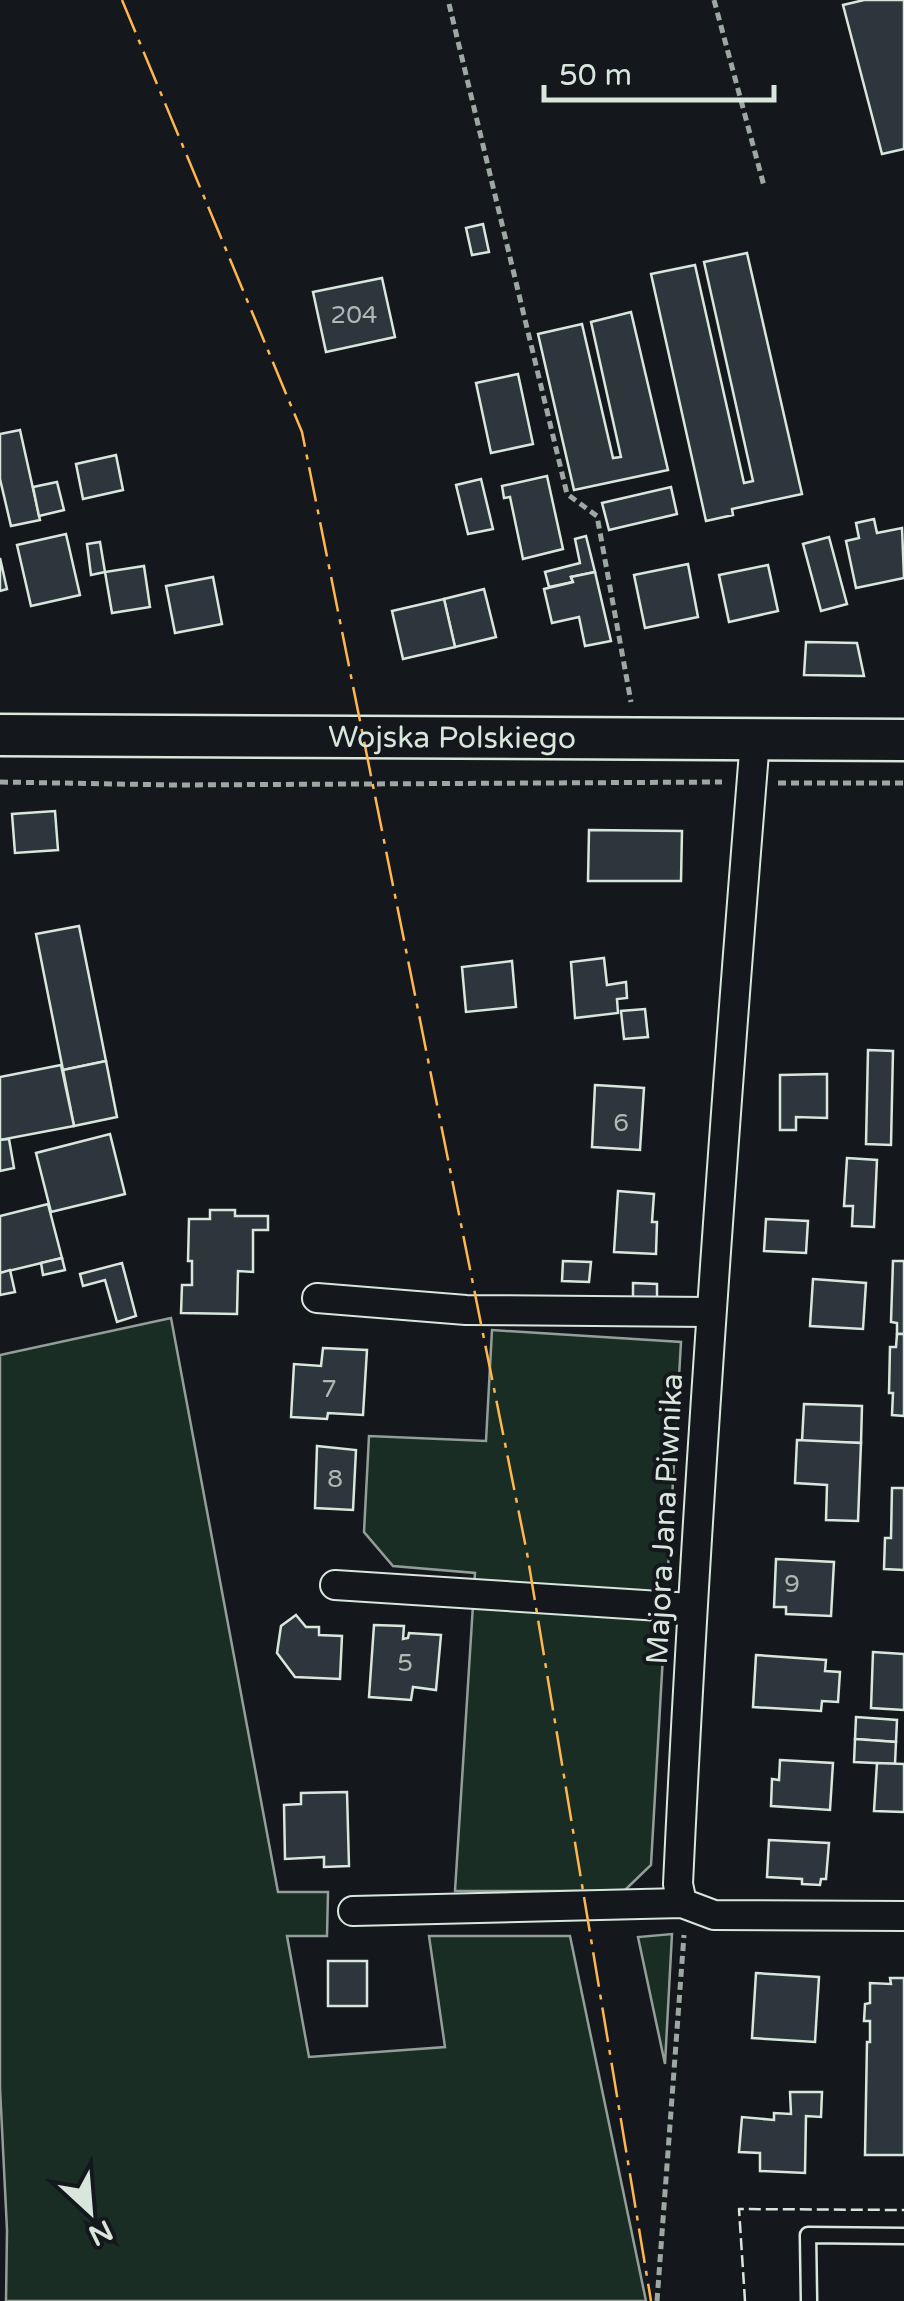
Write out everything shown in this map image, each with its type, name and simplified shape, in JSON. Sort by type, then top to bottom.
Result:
[{"type":"main road","name":"Wojska Polskiego","points":[[0,735],[904,740]]},
{"type":"street","name":"Majora Jana Piwnika","points":[[682,1903],[678,1884],[691,1608],[754,740]]},
{"type":"street","points":[[317,1298],[466,1310],[710,1312]]},
{"type":"street","points":[[335,1586],[691,1608]]},
{"type":"street","points":[[353,1911],[682,1903],[714,1915],[904,1916]]},
{"type":"lane","points":[[809,2301],[808,2235],[904,2236]]},
{"type":"path","points":[[714,0],[764,186]]},
{"type":"path","points":[[449,4],[567,494],[597,516],[631,705],[624,740]]},
{"type":"path","points":[[0,782],[904,783]]},
{"type":"path","points":[[657,2301],[685,1923],[682,1903]]},
{"type":"green space","points":[[171,1318],[278,1892],[328,1892],[327,1936],[287,1936],[309,2057],[445,2047],[429,1936],[570,1936],[646,2301],[6,2301],[0,2088],[0,1355]]},
{"type":"green space","points":[[492,1330],[681,1342],[651,1865],[624,1891],[455,1891],[475,1573],[393,1566],[364,1532],[369,1436],[486,1441]]},
{"type":"green space","points":[[672,1934],[665,2064],[638,1937]]},
{"type":"building","points":[[864,0],[904,0],[904,149],[882,154],[843,5]]},
{"type":"building","points":[[483,224],[489,252],[472,255],[466,228]]},
{"type":"building","points":[[747,253],[802,494],[732,509],[733,515],[706,521],[651,274],[695,265],[744,483],[753,481],[704,262]]},
{"type":"building","points":[[382,278],[395,337],[326,352],[313,292]]},
{"type":"building","points":[[631,312],[668,470],[574,490],[538,334],[582,324],[613,458],[621,457],[591,322]]},
{"type":"building","points":[[518,374],[533,444],[491,453],[476,383]]},
{"type":"building","points":[[20,430],[40,520],[11,526],[0,479],[0,434]]},
{"type":"building","points":[[116,455],[123,490],[83,499],[76,464]]},
{"type":"building","points":[[547,476],[563,549],[523,559],[510,497],[504,498],[502,486]]},
{"type":"building","points":[[481,479],[493,529],[468,534],[456,485]]},
{"type":"building","points":[[57,482],[64,510],[39,516],[33,487]]},
{"type":"building","points":[[671,487],[677,514],[609,530],[602,503]]},
{"type":"building","points":[[874,519],[877,533],[902,528],[904,578],[856,588],[846,541],[859,538],[856,523]]},
{"type":"building","points":[[66,534],[80,595],[31,606],[17,545]]},
{"type":"building","points":[[586,536],[595,572],[549,587],[545,572],[580,563],[575,539]]},
{"type":"building","points":[[829,537],[847,604],[821,611],[803,544]]},
{"type":"building","points":[[100,542],[105,572],[91,575],[87,544]]},
{"type":"building","points":[[0,558],[7,589],[0,591]]},
{"type":"building","points":[[688,564],[698,617],[645,628],[634,575]]},
{"type":"building","points":[[768,565],[778,611],[729,622],[719,575]]},
{"type":"building","points":[[144,566],[150,607],[112,613],[105,572]]},
{"type":"building","points":[[595,572],[611,641],[585,646],[579,617],[552,623],[544,589]]},
{"type":"building","points":[[213,577],[222,624],[175,633],[166,586]]},
{"type":"building","points":[[484,589],[496,637],[455,647],[444,599]]},
{"type":"building","points":[[444,599],[455,647],[403,659],[392,611]]},
{"type":"building","points":[[806,642],[857,643],[864,676],[804,675]]},
{"type":"building","points":[[55,811],[58,850],[15,853],[12,814]]},
{"type":"building","points":[[589,830],[682,831],[681,881],[588,881]]},
{"type":"building","points":[[79,926],[106,1061],[63,1070],[36,934]]},
{"type":"building","points":[[604,958],[607,985],[626,982],[627,998],[617,999],[618,1013],[575,1018],[571,962]]},
{"type":"building","points":[[512,961],[516,1007],[466,1012],[462,967]]},
{"type":"building","points":[[645,1009],[648,1037],[624,1039],[621,1011]]},
{"type":"building","points":[[868,1050],[893,1051],[891,1145],[866,1144]]},
{"type":"building","points":[[106,1061],[117,1117],[74,1126],[63,1070]]},
{"type":"building","points":[[61,1065],[74,1126],[0,1140],[0,1077]]},
{"type":"building","points":[[827,1074],[827,1118],[796,1117],[796,1130],[780,1130],[780,1075]]},
{"type":"building","points":[[595,1085],[644,1088],[640,1150],[592,1147]]},
{"type":"building","points":[[110,1134],[125,1194],[51,1212],[36,1153]]},
{"type":"building","points":[[9,1139],[14,1168],[0,1171],[0,1140]]},
{"type":"building","points":[[847,1158],[877,1160],[874,1227],[852,1226],[853,1206],[844,1206]]},
{"type":"building","points":[[618,1191],[654,1194],[656,1254],[614,1252]]},
{"type":"building","points":[[48,1204],[62,1258],[0,1273],[0,1216]]},
{"type":"building","points":[[210,1210],[235,1210],[235,1216],[268,1216],[268,1230],[253,1230],[253,1272],[238,1271],[237,1314],[181,1313],[182,1285],[192,1285],[189,1219],[210,1219]]},
{"type":"building","points":[[766,1219],[808,1221],[806,1253],[764,1251]]},
{"type":"building","points":[[62,1258],[65,1270],[43,1275],[41,1263]]},
{"type":"building","points":[[563,1261],[591,1262],[589,1282],[562,1281]]},
{"type":"building","points":[[893,1261],[904,1261],[904,1334],[897,1334],[897,1323],[891,1322]]},
{"type":"building","points":[[122,1263],[136,1316],[117,1322],[105,1280],[83,1286],[80,1274]]},
{"type":"building","points":[[10,1270],[15,1292],[0,1295],[0,1273]]},
{"type":"building","points":[[813,1279],[866,1283],[863,1329],[810,1326]]},
{"type":"building","points":[[633,1283],[657,1284],[657,1300],[633,1300]]},
{"type":"building","points":[[897,1334],[904,1334],[904,1416],[892,1415],[893,1393],[889,1393],[890,1347],[896,1347]]},
{"type":"building","points":[[323,1348],[367,1350],[363,1415],[291,1417],[294,1364],[321,1366]]},
{"type":"building","points":[[804,1404],[862,1406],[861,1443],[802,1441]]},
{"type":"building","points":[[797,1440],[861,1443],[858,1521],[826,1520],[827,1485],[795,1483]]},
{"type":"building","points":[[317,1446],[356,1450],[353,1510],[315,1508]]},
{"type":"building","points":[[892,1488],[904,1488],[904,1570],[884,1569],[885,1538],[891,1538]]},
{"type":"building","points":[[776,1559],[834,1562],[831,1616],[786,1614],[786,1607],[774,1607]]},
{"type":"building","points":[[296,1615],[306,1627],[319,1627],[319,1635],[342,1636],[340,1679],[295,1677],[277,1653],[281,1626]]},
{"type":"building","points":[[374,1625],[404,1626],[403,1639],[409,1633],[441,1635],[436,1690],[413,1687],[411,1700],[369,1697]]},
{"type":"building","points":[[873,1652],[904,1654],[904,1710],[871,1708]]},
{"type":"building","points":[[756,1655],[826,1660],[825,1671],[840,1672],[838,1702],[822,1701],[821,1711],[753,1707]]},
{"type":"building","points":[[856,1717],[897,1720],[896,1742],[855,1739]]},
{"type":"building","points":[[855,1739],[896,1742],[895,1764],[854,1762]]},
{"type":"building","points":[[780,1760],[833,1763],[830,1810],[771,1806],[772,1779],[779,1780]]},
{"type":"building","points":[[877,1763],[904,1764],[904,1812],[874,1811]]},
{"type":"building","points":[[347,1792],[349,1866],[324,1867],[324,1857],[285,1859],[284,1805],[301,1804],[301,1793]]},
{"type":"building","points":[[769,1840],[829,1843],[826,1879],[821,1879],[820,1885],[802,1884],[802,1879],[767,1877]]},
{"type":"building","points":[[328,1961],[367,1961],[367,2006],[328,2006]]},
{"type":"building","points":[[756,1973],[819,1977],[815,2042],[752,2038]]},
{"type":"building","points":[[890,1978],[904,1978],[904,2155],[865,2155],[870,2021],[864,2021],[865,2004],[870,2003],[870,1983],[891,1984]]},
{"type":"building","points":[[790,2092],[822,2092],[821,2117],[806,2116],[805,2173],[760,2171],[760,2153],[739,2152],[742,2117],[774,2120],[774,2113],[791,2114]]},
{"type":"fence","points":[[745,2301],[739,2209],[904,2210]]},
{"type":"power","points":[[122,0],[302,432],[527,1553],[651,2301]]}]
